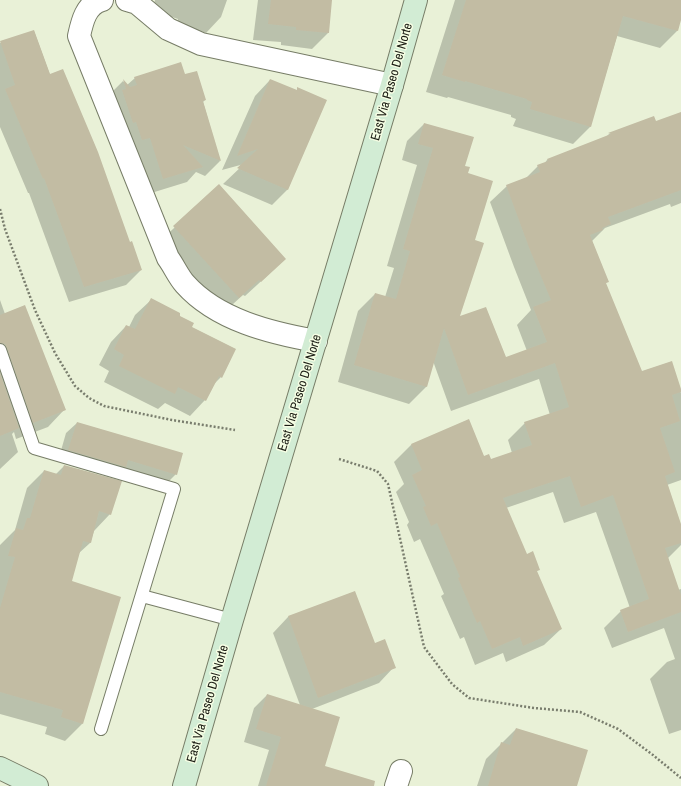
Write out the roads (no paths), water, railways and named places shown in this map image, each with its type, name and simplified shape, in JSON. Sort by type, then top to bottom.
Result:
[{"type":"street","points":[[102,0],[96,2],[84,17],[79,36],[168,258],[185,284],[209,305],[240,321],[289,336],[316,341]]},
{"type":"street","points":[[127,0],[137,3],[168,30],[201,44],[392,85]]},
{"type":"street","name":"East Via Paseo Del Norte","points":[[184,786],[416,0]]},
{"type":"street","points":[[0,768],[37,786]]},
{"type":"lane","points":[[0,350],[34,448],[174,489],[100,728]]},
{"type":"lane","points":[[142,596],[232,620]]}]
